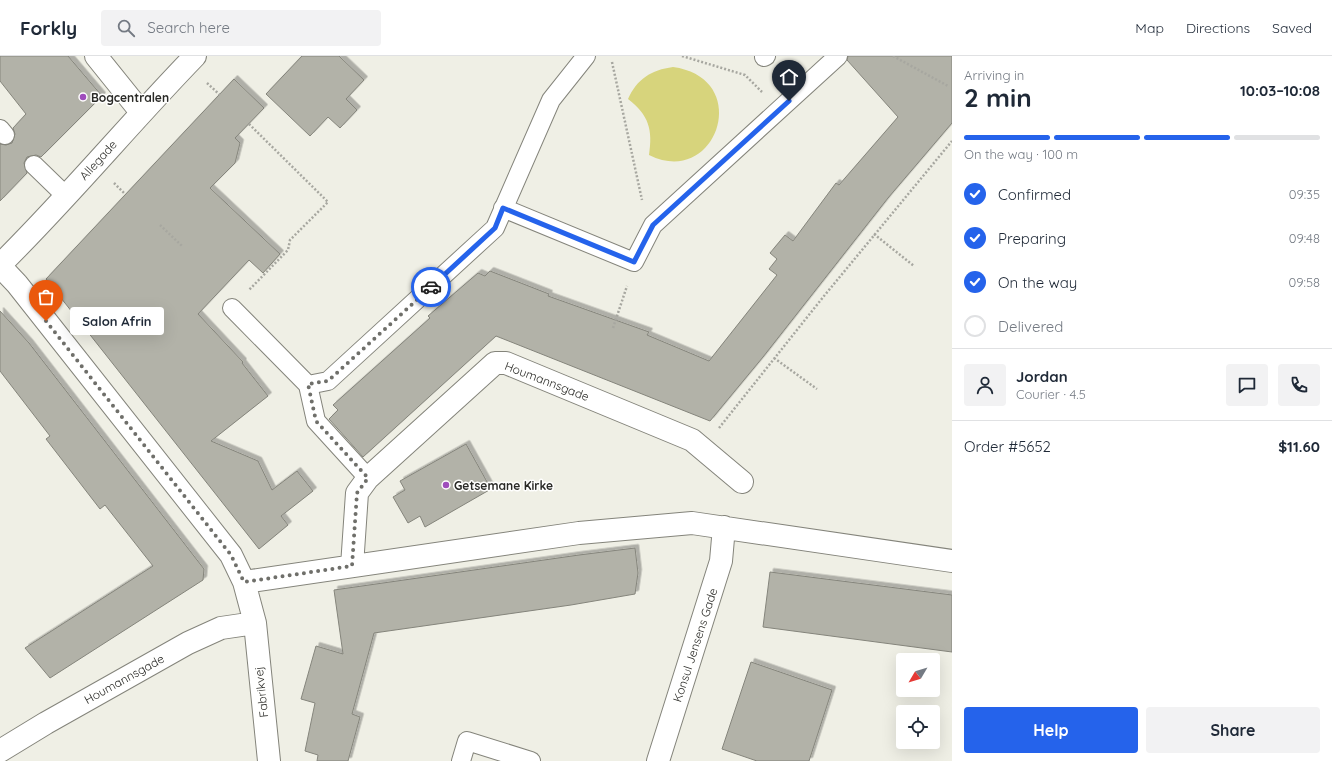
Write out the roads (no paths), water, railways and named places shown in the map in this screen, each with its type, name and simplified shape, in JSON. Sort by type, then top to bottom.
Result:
[{"type":"street","points":[[96,56],[141,112]]},
{"type":"street","name":"Allegade","points":[[0,265],[33,232],[141,112],[195,56]]},
{"type":"street","name":"Fabrikvej","points":[[0,265],[17,284],[231,555],[244,582],[255,623],[269,761]]},
{"type":"street","name":"Houmannsgade","points":[[352,566],[357,493],[368,478],[494,363],[506,363],[692,440],[742,482]]},
{"type":"street","points":[[244,582],[579,533],[692,523],[952,561]]},
{"type":"street","name":"Konsul Jensens Gade","points":[[658,761],[732,528]]},
{"type":"street","name":"Houmannsgade","points":[[0,751],[46,723],[188,643],[221,628],[255,623]]},
{"type":"lane","points":[[308,384],[328,381],[495,228],[551,100],[586,56]]},
{"type":"lane","points":[[503,208],[634,262],[653,225],[838,56]]},
{"type":"lane","points":[[34,165],[66,196]]},
{"type":"lane","points":[[232,308],[308,384],[316,421],[368,478]]},
{"type":"lane","points":[[460,761],[467,741],[531,761]]},
{"type":"place","name":"Bogcentralen","points":[[83,97]]},
{"type":"place","name":"Salon Afrin","points":[[46,321]]},
{"type":"place","name":"Getsemane Kirke","points":[[446,485]]}]
